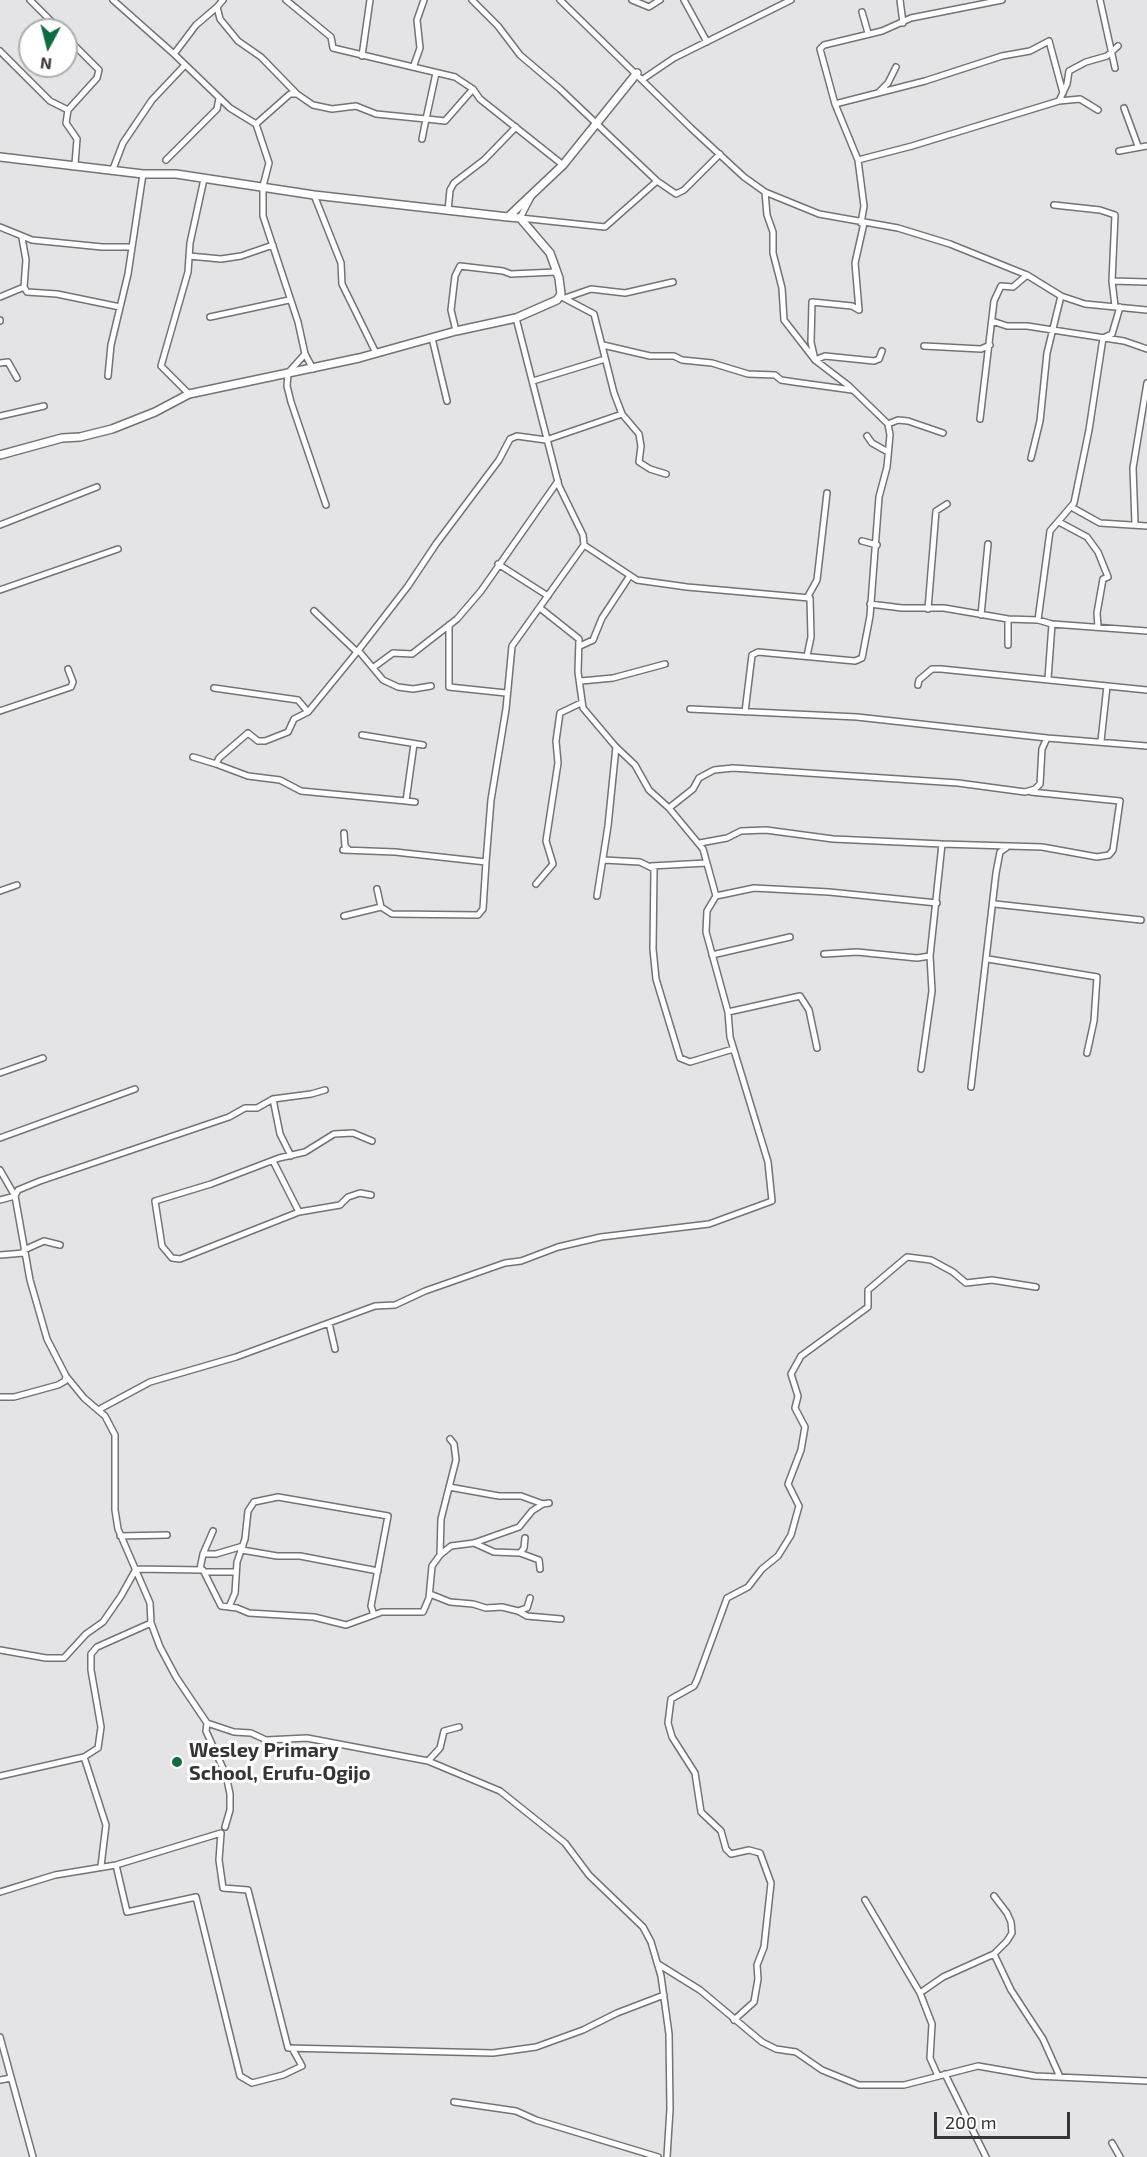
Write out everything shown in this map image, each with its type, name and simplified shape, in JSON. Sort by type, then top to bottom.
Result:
[{"type":"street","points":[[30,0],[48,18]]},
{"type":"street","points":[[113,0],[230,108],[256,123],[269,163],[263,186],[263,216],[298,322],[305,354],[313,369]]},
{"type":"street","points":[[174,54],[196,25],[224,0]]},
{"type":"street","points":[[286,0],[331,37],[333,48],[362,56],[414,65],[455,77],[473,89],[480,99],[563,165]]},
{"type":"street","points":[[362,56],[370,0]]},
{"type":"street","points":[[414,65],[420,48],[417,20],[424,0]]},
{"type":"street","points":[[472,0],[498,26],[520,55],[657,181],[679,194],[720,154]]},
{"type":"street","points":[[560,0],[720,154],[765,192],[819,214],[898,228],[933,238],[1027,275],[1061,296],[1085,304],[1147,310]]},
{"type":"street","points":[[632,0],[649,7],[660,0]]},
{"type":"street","points":[[684,0],[707,42]]},
{"type":"street","points":[[508,217],[563,165],[595,124],[640,76],[791,0]]},
{"type":"street","points":[[900,0],[903,23]]},
{"type":"street","points":[[815,360],[811,342],[812,302],[852,306],[859,310],[855,263],[864,206],[858,160],[835,104],[820,57],[820,50],[824,45],[937,12],[1002,0]]},
{"type":"street","points":[[1100,0],[1115,68]]},
{"type":"street","points":[[217,7],[220,19],[238,41],[261,57],[297,94],[313,105],[332,109],[356,106],[376,114],[445,121],[473,89]]},
{"type":"street","points":[[862,12],[868,33]]},
{"type":"street","points":[[835,104],[926,81],[1002,56],[1030,51],[1049,41],[1063,94]]},
{"type":"street","points":[[1059,101],[1069,71],[1107,56],[1118,46]]},
{"type":"street","points":[[75,164],[77,139],[66,123],[68,110],[97,78],[99,70],[78,49]]},
{"type":"street","points":[[0,51],[50,102],[68,110]]},
{"type":"street","points":[[114,169],[128,135],[152,100],[185,65]]},
{"type":"street","points":[[878,93],[888,83],[896,67]]},
{"type":"street","points":[[422,139],[436,73]]},
{"type":"street","points":[[256,123],[290,94],[297,94]]},
{"type":"street","points":[[166,160],[217,109],[219,98]]},
{"type":"street","points":[[858,160],[912,147],[1059,101],[1080,99],[1098,110]]},
{"type":"street","points":[[217,109],[230,108]]},
{"type":"street","points":[[1124,108],[1138,146]]},
{"type":"street","points":[[448,211],[450,190],[454,183],[484,160],[516,127]]},
{"type":"street","points":[[1119,151],[1147,146]]},
{"type":"street","points":[[0,157],[75,164],[143,174],[176,174],[314,195],[605,226],[657,181]]},
{"type":"street","points":[[108,376],[111,345],[128,274],[130,247],[143,174]]},
{"type":"street","points":[[189,394],[161,366],[188,272],[190,243],[204,179]]},
{"type":"street","points":[[746,712],[752,655],[758,652],[860,661],[877,545],[879,497],[890,435],[888,424],[852,390],[815,360],[784,320],[782,288],[773,253],[773,232],[767,215],[765,192]]},
{"type":"street","points":[[314,195],[341,263],[342,284],[376,353]]},
{"type":"street","points":[[520,218],[531,197]]},
{"type":"street","points":[[1054,205],[1100,210],[1115,215],[1112,280],[1118,306],[1112,334],[1102,338]]},
{"type":"street","points":[[520,218],[550,253],[563,297],[594,314],[622,414],[639,434],[641,446],[639,462],[650,469],[666,474]]},
{"type":"street","points":[[0,227],[21,238],[102,247],[130,247]]},
{"type":"street","points":[[21,238],[26,260],[24,287]]},
{"type":"street","points":[[189,256],[215,260],[231,258],[273,245]]},
{"type":"street","points":[[456,331],[451,310],[455,276],[460,266],[511,274],[556,272]]},
{"type":"street","points":[[980,419],[994,301],[1001,286],[1013,286],[1027,275]]},
{"type":"street","points":[[1112,280],[1147,282]]},
{"type":"street","points":[[0,455],[62,438],[81,437],[112,429],[154,412],[189,394],[265,376],[287,375],[313,369],[456,331],[516,318],[563,297],[591,289],[624,293],[673,282]]},
{"type":"street","points":[[24,287],[33,294],[57,294],[120,307]]},
{"type":"street","points":[[0,297],[24,287]]},
{"type":"street","points":[[1032,458],[1040,421],[1047,353],[1061,296]]},
{"type":"street","points":[[210,317],[289,300]]},
{"type":"street","points":[[377,889],[381,907],[392,914],[478,915],[483,909],[491,800],[512,646],[584,545],[583,535],[562,496],[516,318]]},
{"type":"street","points":[[992,321],[1006,326],[1102,338],[1147,349]]},
{"type":"street","points":[[432,338],[447,401]]},
{"type":"street","points":[[1038,620],[1049,534],[1051,528],[1072,508],[1087,439],[1102,338]]},
{"type":"street","points":[[603,345],[650,356],[674,356],[712,363],[748,374],[775,375],[781,380],[852,390]]},
{"type":"street","points":[[924,346],[981,349],[990,345]]},
{"type":"street","points":[[815,360],[825,356],[874,361],[879,359],[882,351]]},
{"type":"street","points":[[305,354],[287,375],[287,386],[326,505]]},
{"type":"street","points":[[533,381],[605,359]]},
{"type":"street","points":[[0,363],[8,362],[17,378]]},
{"type":"street","points":[[1135,523],[1132,484],[1147,382]]},
{"type":"street","points":[[0,416],[44,406]]},
{"type":"street","points":[[216,764],[219,758],[248,734],[258,741],[265,741],[288,732],[294,719],[308,712],[412,581],[436,544],[500,460],[510,439],[517,436],[546,441],[622,414]]},
{"type":"street","points":[[888,424],[898,420],[908,421],[943,433]]},
{"type":"street","points":[[867,436],[872,443],[888,452]]},
{"type":"street","points":[[374,667],[393,653],[412,654],[449,625],[481,591],[558,481]]},
{"type":"street","points":[[1125,484],[1132,484]]},
{"type":"street","points":[[0,525],[96,487]]},
{"type":"street","points":[[807,598],[817,580],[827,493]]},
{"type":"street","points":[[928,609],[936,511],[947,504]]},
{"type":"street","points":[[1072,508],[1100,523],[1135,523],[1147,526]]},
{"type":"street","points":[[1059,522],[1087,537],[1098,552],[1108,577],[1103,579],[1097,613],[1098,627]]},
{"type":"street","points":[[862,541],[877,545]]},
{"type":"street","points":[[981,615],[988,544]]},
{"type":"street","points":[[584,545],[610,560],[629,577],[687,587],[810,598],[812,604],[807,656]]},
{"type":"street","points":[[0,590],[118,549]]},
{"type":"street","points":[[498,564],[548,596]]},
{"type":"street","points":[[580,646],[593,640],[602,618],[629,577]]},
{"type":"street","points":[[870,604],[928,609],[944,608],[1008,619],[1038,620],[1052,624],[1147,631]]},
{"type":"street","points":[[540,608],[576,635],[580,646],[581,703],[616,747],[635,765],[650,790],[700,843],[716,896]]},
{"type":"street","points":[[314,611],[374,667],[384,680],[398,687],[413,689],[430,686]]},
{"type":"street","points":[[1008,619],[1008,645]]},
{"type":"street","points":[[1048,679],[1052,624]]},
{"type":"street","points":[[449,625],[449,687],[506,693]]},
{"type":"street","points":[[581,681],[613,678],[665,664]]},
{"type":"street","points":[[0,711],[72,687],[73,682],[68,669]]},
{"type":"street","points":[[918,685],[919,680],[935,669],[1147,690]]},
{"type":"street","points":[[1101,741],[1107,686]]},
{"type":"street","points":[[214,688],[298,700],[308,712]]},
{"type":"street","points":[[536,884],[552,864],[546,841],[558,763],[556,741],[560,713],[581,703]]},
{"type":"street","points":[[690,709],[857,717],[1047,738],[1101,741],[1116,745],[1147,746]]},
{"type":"street","points":[[362,735],[423,745]]},
{"type":"street","points":[[1029,792],[1040,784],[1041,749],[1047,738]]},
{"type":"street","points":[[406,801],[414,744]]},
{"type":"street","points":[[597,896],[604,860],[616,747]]},
{"type":"street","points":[[193,758],[248,776],[280,780],[301,791],[415,802]]},
{"type":"street","points":[[669,808],[693,789],[699,778],[714,770],[733,768],[958,783],[1120,801],[1113,850],[1109,855],[1097,856],[1042,847],[833,838],[766,830],[741,831],[727,838],[700,843]]},
{"type":"street","points":[[344,833],[346,850],[395,852],[486,862]]},
{"type":"street","points":[[921,1069],[932,991],[930,956],[942,844]]},
{"type":"street","points":[[972,1087],[1000,852],[1007,847]]},
{"type":"street","points":[[604,860],[640,862],[650,866],[693,866],[706,863]]},
{"type":"street","points":[[650,866],[654,869],[656,882],[653,949],[656,979],[680,1058],[690,1062],[733,1049]]},
{"type":"street","points":[[0,891],[17,885]]},
{"type":"street","points":[[98,1410],[150,1382],[236,1358],[375,1306],[395,1305],[424,1291],[558,1247],[601,1237],[709,1224],[772,1201],[768,1162],[733,1049],[729,1011],[705,924],[707,911],[716,896],[754,888],[829,892],[937,903]]},
{"type":"street","points":[[995,904],[1141,920]]},
{"type":"street","points":[[344,916],[381,907]]},
{"type":"street","points":[[712,955],[790,937]]},
{"type":"street","points":[[824,954],[857,952],[917,958],[930,956]]},
{"type":"street","points":[[988,959],[1097,977],[1094,1021],[1087,1053]]},
{"type":"street","points":[[729,1011],[800,996],[809,1010],[817,1048]]},
{"type":"street","points":[[0,1073],[43,1058]]},
{"type":"street","points":[[0,1138],[135,1089]]},
{"type":"street","points":[[15,1197],[18,1190],[229,1118],[245,1108],[257,1108],[273,1098],[311,1094],[325,1090]]},
{"type":"street","points":[[273,1098],[280,1134],[291,1156]]},
{"type":"street","points":[[371,1195],[360,1192],[348,1197],[340,1205],[299,1212],[180,1259],[172,1258],[162,1246],[155,1201],[305,1152],[334,1134],[353,1133],[372,1141]]},
{"type":"street","points":[[273,1161],[299,1212]]},
{"type":"street","points":[[0,1170],[15,1197],[22,1226],[24,1252],[43,1327],[66,1376],[110,1423],[117,1445],[115,1510],[120,1536],[150,1603],[151,1623],[165,1659],[207,1724],[234,1732],[252,1733],[266,1740],[307,1738],[428,1761],[500,1791],[565,1844],[590,1875],[643,1927],[658,1964],[669,2034],[670,2086],[667,2157]]},
{"type":"street","points":[[0,1200],[15,1197]]},
{"type":"street","points":[[0,1255],[24,1252],[44,1241],[60,1245]]},
{"type":"street","points":[[734,2020],[754,2002],[758,1979],[757,1965],[764,1947],[771,1883],[760,1853],[749,1850],[731,1854],[726,1849],[721,1831],[701,1812],[695,1773],[672,1737],[668,1723],[671,1699],[694,1686],[697,1680],[727,1598],[748,1587],[762,1569],[778,1556],[791,1535],[799,1506],[788,1484],[801,1450],[806,1427],[795,1408],[798,1396],[792,1374],[801,1356],[868,1307],[868,1290],[907,1257],[931,1260],[953,1272],[966,1283],[992,1280],[1036,1287]]},
{"type":"street","points":[[329,1323],[335,1349]]},
{"type":"street","points":[[0,1397],[14,1397],[58,1385],[65,1381],[66,1376]]},
{"type":"street","points":[[440,1555],[441,1519],[456,1456],[454,1444],[450,1439]]},
{"type":"street","points":[[449,1487],[499,1496],[521,1496],[543,1504]]},
{"type":"street","points":[[229,1607],[235,1593],[236,1572],[243,1548],[248,1511],[258,1501],[278,1497],[386,1515],[388,1518],[371,1606],[374,1615]]},
{"type":"street","points":[[213,1531],[203,1554],[203,1570],[219,1604],[249,1613],[314,1617],[346,1625],[387,1611],[423,1612],[430,1593],[432,1566],[440,1555],[451,1546],[474,1543],[519,1527],[532,1511],[549,1503]]},
{"type":"street","points":[[120,1536],[167,1535]]},
{"type":"street","points":[[519,1553],[524,1548],[525,1538]]},
{"type":"street","points":[[474,1543],[494,1552],[519,1553],[539,1560],[540,1569]]},
{"type":"street","points":[[203,1554],[216,1554],[243,1548],[277,1556],[300,1556],[378,1571]]},
{"type":"street","points":[[136,1569],[236,1572]]},
{"type":"street","points":[[0,1650],[46,1658],[64,1658],[86,1634],[103,1622],[136,1569]]},
{"type":"street","points":[[141,1582],[152,1569]]},
{"type":"street","points":[[430,1593],[450,1602],[473,1604],[486,1608],[502,1607],[519,1611],[527,1616],[561,1619]]},
{"type":"street","points":[[519,1611],[527,1608],[530,1598]]},
{"type":"street","points":[[0,1776],[84,1757],[98,1748],[101,1727],[91,1670],[91,1654],[97,1647],[151,1623]]},
{"type":"street","points":[[207,1724],[206,1731],[226,1775],[230,1794],[230,1810],[225,1827]]},
{"type":"street","points":[[428,1761],[440,1748],[444,1731],[459,1727]]},
{"type":"street","points":[[84,1757],[106,1825],[101,1866]]},
{"type":"street","points":[[0,1892],[55,1875],[116,1865],[221,1833],[219,1860],[223,1888],[248,1890],[288,2048],[493,2053],[536,2047],[583,2030],[617,2013],[664,1995]]},
{"type":"street","points":[[116,1865],[127,1912],[196,1897],[240,2076],[252,2083],[283,2075],[302,2066],[292,2048]]},
{"type":"street","points":[[920,1993],[943,1977],[994,1954],[1012,1933],[1007,1913],[994,1896]]},
{"type":"street","points":[[865,1900],[920,1993],[932,2024],[930,2058],[938,2076]]},
{"type":"street","points":[[994,1954],[1011,1990],[1043,2039],[1060,2077]]},
{"type":"street","points":[[658,1964],[669,1973],[700,1989],[734,2020],[770,2047],[796,2052],[822,2070],[859,2085],[890,2086],[978,2066],[1035,2076],[1147,2081]]},
{"type":"street","points":[[661,1976],[669,1973]]},
{"type":"street","points":[[0,2037],[33,2157]]},
{"type":"street","points":[[945,2074],[986,2157]]},
{"type":"street","points":[[0,2080],[11,2078]]},
{"type":"street","points":[[454,2102],[516,2111],[536,2120],[604,2138],[658,2157]]},
{"type":"street","points":[[1112,2143],[1120,2157]]},
{"type":"place","name":"Wesley Primary School, Erufu-Ogijo","points":[[177,1762]]}]
